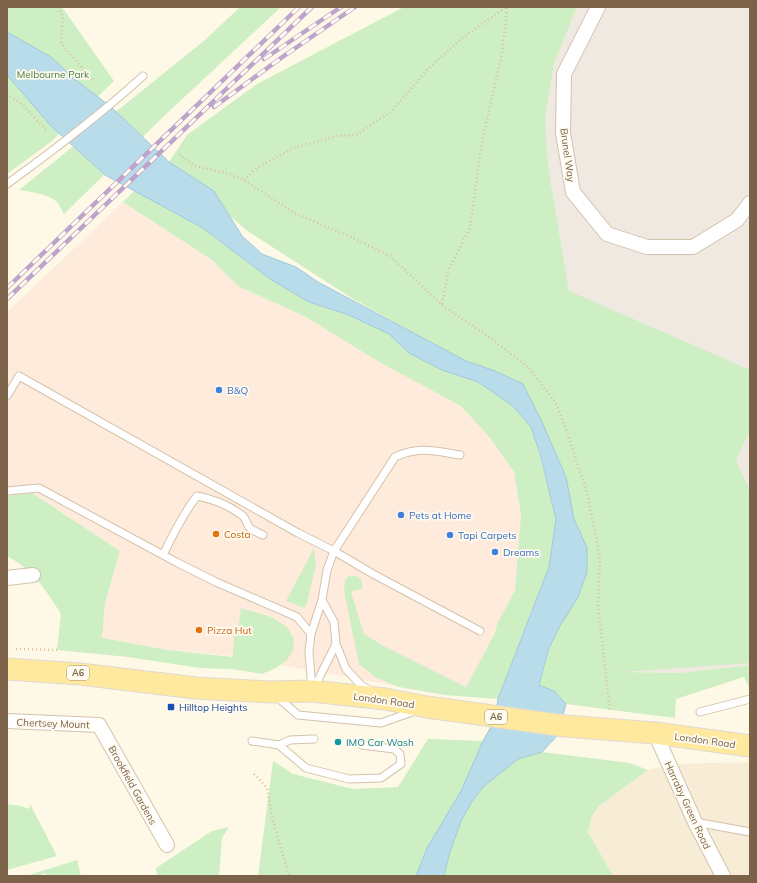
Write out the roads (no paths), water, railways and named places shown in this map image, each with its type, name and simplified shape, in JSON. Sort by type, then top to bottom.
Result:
[{"type":"main road","name":"London Road","points":[[7,669],[80,674],[196,688],[270,692],[312,691],[385,699],[426,707],[565,726],[655,734],[750,746]]},
{"type":"street","name":"Brunel Way","points":[[598,7],[564,74],[563,133],[573,192],[607,234],[647,247],[694,247],[737,220],[750,203]]},
{"type":"street","points":[[7,578],[33,575]]},
{"type":"street","name":"Chertsey Mount","points":[[7,721],[99,725]]},
{"type":"street","name":"Brookfield Gardens","points":[[99,725],[167,845]]},
{"type":"street","name":"Harraby Green Road","points":[[655,734],[695,822],[723,876]]},
{"type":"lane","points":[[7,184],[51,153],[143,76]]},
{"type":"lane","points":[[7,396],[19,376],[298,533],[334,551],[480,631]]},
{"type":"lane","points":[[312,691],[309,652],[311,634],[322,600],[327,570],[334,551],[395,457],[408,452],[431,450],[460,455]]},
{"type":"lane","points":[[7,491],[39,488],[176,562],[216,582],[297,617],[311,634]]},
{"type":"lane","points":[[163,555],[176,528],[197,496],[209,498],[229,508],[244,517],[249,527],[255,532],[263,535]]},
{"type":"lane","points":[[322,600],[334,622],[336,644],[346,669],[361,685],[385,699]]},
{"type":"lane","points":[[312,691],[336,644]]},
{"type":"lane","name":"London Road","points":[[270,692],[298,715],[381,722],[426,707]]},
{"type":"lane","points":[[700,712],[750,698]]},
{"type":"lane","points":[[279,745],[290,740],[314,739]]},
{"type":"lane","points":[[252,741],[279,745],[306,768],[349,779],[382,778],[401,764],[400,754],[394,749],[362,745]]},
{"type":"lane","points":[[695,822],[750,832]]},
{"type":"water","points":[[7,32],[51,57],[76,80],[111,107],[169,162],[214,191],[242,236],[262,254],[296,267],[318,282],[466,361],[495,371],[523,384],[542,422],[566,477],[574,519],[587,548],[587,572],[578,597],[560,626],[549,648],[539,685],[554,691],[566,704],[557,736],[542,752],[518,759],[483,787],[471,803],[461,821],[449,855],[444,876],[416,876],[427,848],[461,791],[483,741],[494,721],[498,699],[549,567],[556,519],[540,454],[531,427],[513,406],[478,382],[442,370],[409,353],[389,334],[349,315],[309,302],[270,279],[203,228],[105,175],[51,126],[7,75]]},
{"type":"railway","points":[[7,288],[299,7]]},
{"type":"railway","points":[[7,299],[312,7]]},
{"type":"railway","points":[[264,59],[341,7]]},
{"type":"railway","points":[[214,107],[281,58],[355,7]]},
{"type":"place","name":"B&Q","points":[[219,390]]},
{"type":"place","name":"Pets at Home","points":[[401,515]]},
{"type":"place","name":"Costa","points":[[216,534]]},
{"type":"place","name":"Tapi Carpets","points":[[450,535]]},
{"type":"place","name":"Dreams","points":[[495,552]]},
{"type":"place","name":"Pizza Hut","points":[[199,630]]},
{"type":"place","name":"Hilltop Heights","points":[[171,707]]},
{"type":"place","name":"IMO Car Wash","points":[[338,742]]},
{"type":"park label","name":"Melbourne Park","points":[[53,74]]}]
